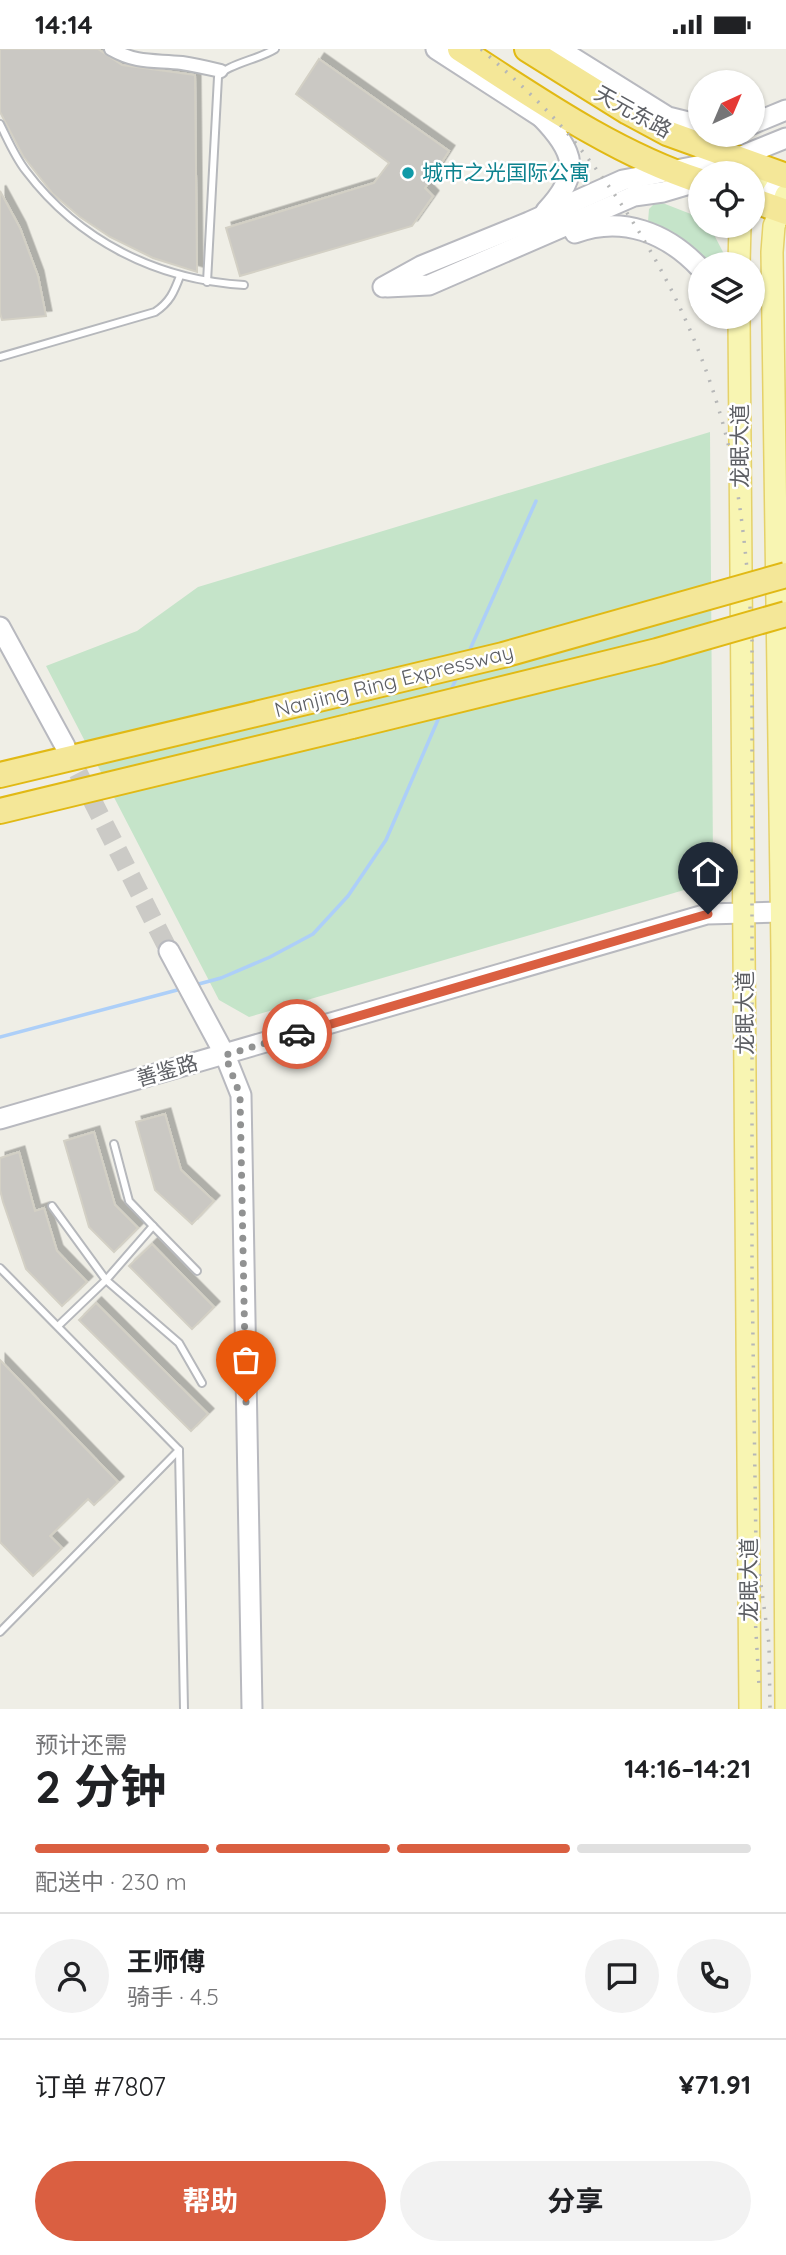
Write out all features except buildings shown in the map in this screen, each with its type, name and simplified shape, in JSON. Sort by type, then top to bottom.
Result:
[{"type":"highway","name":"天元东路","points":[[460,49],[628,153],[688,177]]},
{"type":"highway","name":"天元东路","points":[[527,49],[667,133],[740,161]]},
{"type":"highway","points":[[765,201],[784,202]]},
{"type":"highway","name":"Nanjing Ring Expressway","points":[[0,775],[503,655],[786,575]]},
{"type":"highway","name":"Nanjing Ring Expressway","points":[[0,811],[657,651],[786,614]]},
{"type":"main road","name":"龙眠大道","points":[[784,202],[774,226],[772,252],[781,912],[786,1709]]},
{"type":"main road","name":"龙眠大道","points":[[739,329],[750,1709]]},
{"type":"street","points":[[111,49],[147,62],[181,63],[221,71]]},
{"type":"street","points":[[153,49],[167,63]]},
{"type":"street","name":"天元东路","points":[[436,49],[541,117],[583,125]]},
{"type":"street","name":"天元东路","points":[[448,49],[489,68]]},
{"type":"street","name":"天元东路","points":[[561,50],[668,117],[688,122]]},
{"type":"street","points":[[765,119],[786,110]]},
{"type":"street","points":[[529,222],[546,212],[560,196],[569,173],[567,152],[559,136],[541,117]]},
{"type":"street","points":[[765,169],[786,138]]},
{"type":"street","points":[[765,169],[786,146]]},
{"type":"street","points":[[688,171],[669,171],[622,180],[421,266],[383,287],[429,285],[634,197],[688,184]]},
{"type":"street","points":[[765,172],[784,202]]},
{"type":"street","points":[[488,260],[524,255],[592,227],[622,225],[662,237],[688,257]]},
{"type":"street","points":[[735,329],[739,339]]},
{"type":"street","points":[[775,495],[786,441]]},
{"type":"street","points":[[0,627],[65,746]]},
{"type":"street","name":"善鉴路","points":[[0,1119],[708,914],[781,912]]},
{"type":"street","points":[[169,951],[225,1055],[240,1095],[253,1709]]},
{"type":"lane","points":[[207,282],[218,77],[221,71],[254,60],[275,49]]},
{"type":"lane","points":[[0,124],[24,169],[67,216],[90,235],[142,262],[180,276],[207,282],[244,285]]},
{"type":"lane","points":[[0,357],[155,312],[174,294],[180,276]]},
{"type":"lane","points":[[114,1144],[129,1202],[197,1271]]},
{"type":"lane","points":[[52,1206],[106,1280],[179,1343],[202,1383]]},
{"type":"lane","points":[[58,1326],[106,1280],[153,1226]]},
{"type":"lane","points":[[0,1268],[179,1450],[184,1709]]},
{"type":"lane","points":[[0,1632],[179,1450]]},
{"type":"green space","points":[[660,202],[688,213],[688,238],[716,238],[723,252],[689,252],[653,227],[648,222],[649,209]]},
{"type":"green space","points":[[710,432],[713,862],[691,888],[249,1017],[219,1000],[46,666],[137,631],[198,587]]},
{"type":"waterway","points":[[468,654],[536,501]]},
{"type":"waterway","points":[[450,692],[457,677]]},
{"type":"waterway","points":[[195,985],[221,978],[270,957],[313,934],[348,896],[386,840],[440,715]]},
{"type":"waterway","points":[[0,1037],[181,989]]},
{"type":"tunnel","points":[[65,747],[169,951]]},
{"type":"railway","points":[[481,49],[568,134],[625,209],[650,250],[692,335],[723,425],[734,471],[746,555],[752,640],[752,1270],[756,1547],[769,1644],[770,1709]]},
{"type":"railway","points":[[755,1615],[759,1685]]},
{"type":"way so far","points":[[246,1402],[240,1095],[225,1055],[297,1034]]},
{"type":"place","name":"城市之光国际公寓","points":[[408,173]]},
{"type":"route","points":[[297,1034],[708,914]]}]
